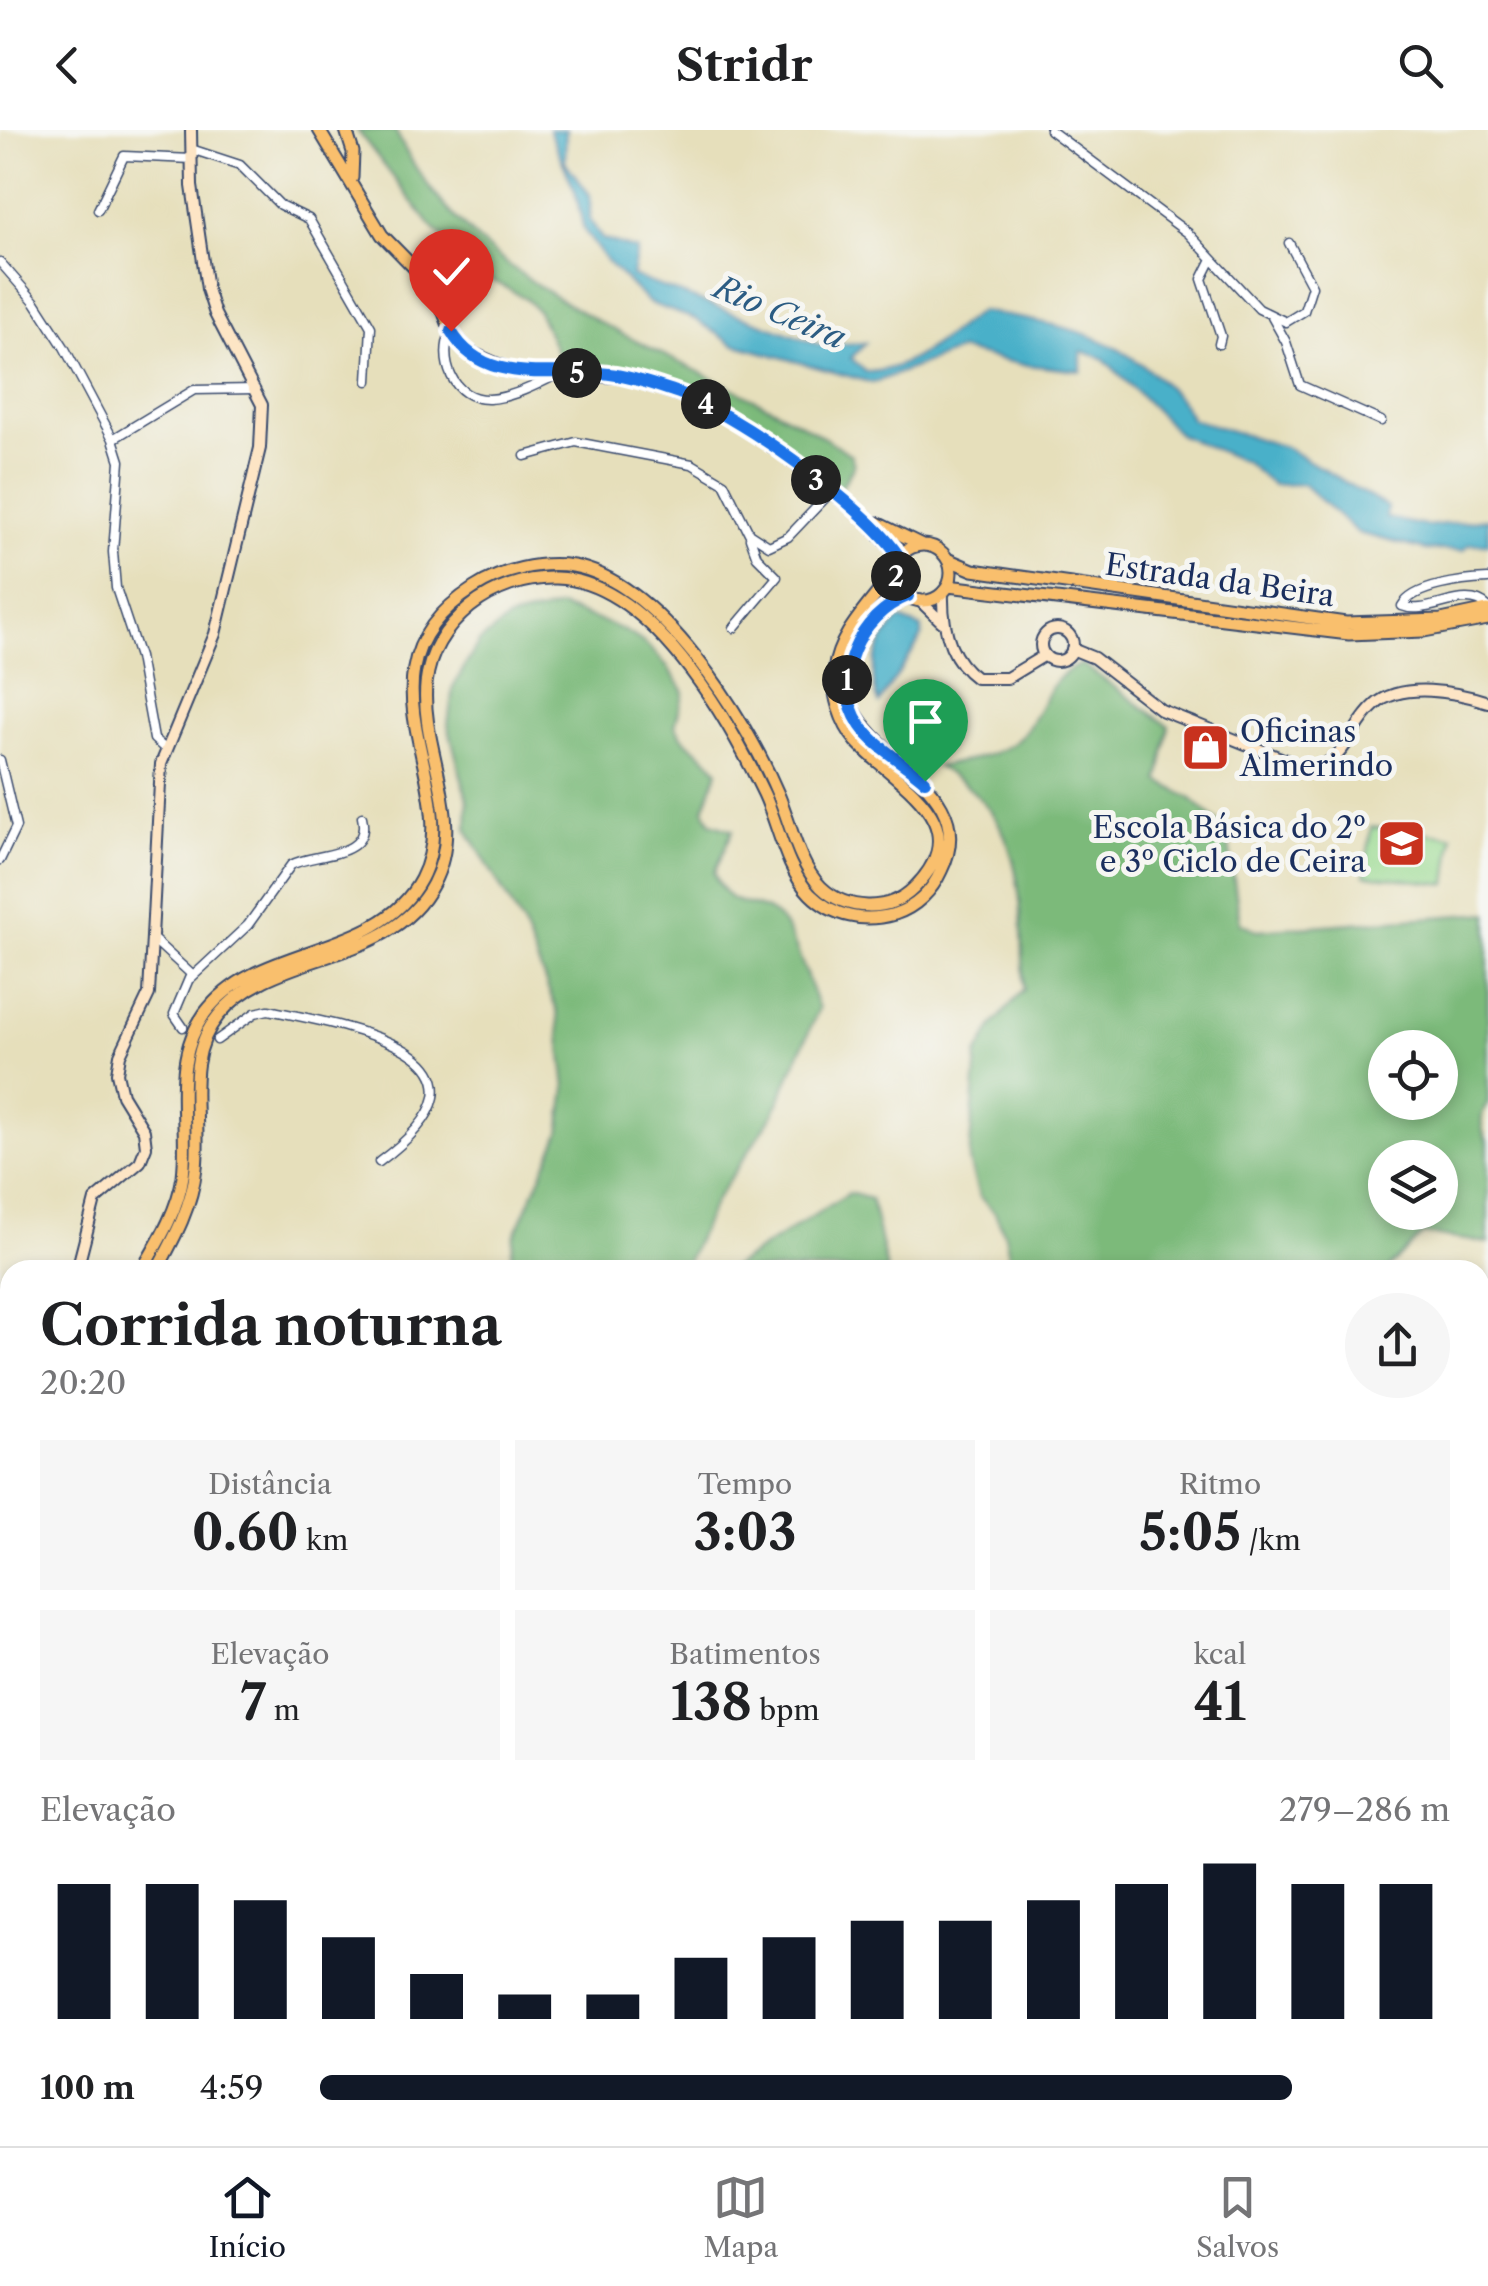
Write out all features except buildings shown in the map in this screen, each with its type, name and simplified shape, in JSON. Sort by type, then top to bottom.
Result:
[{"type":"main road","points":[[162,1260],[181,1224],[193,1188],[198,1150],[195,1074],[204,1039],[218,1015],[254,987],[390,931],[417,908],[436,877],[444,853],[446,816],[426,730],[424,700],[435,654],[463,614],[497,590],[546,578],[583,582],[626,601],[668,644],[726,726],[764,794],[802,885],[834,911],[872,918],[906,910],[925,896],[945,864],[949,843],[943,810],[932,789],[868,734],[855,717],[847,689],[849,664],[860,638],[884,609],[945,590],[948,559],[936,549],[864,517],[767,442],[709,405],[626,377],[498,368],[469,352],[451,331],[434,289],[382,235],[352,178],[320,130]]},
{"type":"main road","points":[[346,130],[354,152],[352,178]]},
{"type":"main road","points":[[333,150],[354,152]]},
{"type":"main road","points":[[864,517],[898,563],[898,584],[914,598]]},
{"type":"main road","points":[[147,1260],[180,1189],[183,1068],[202,1016],[225,990],[248,975],[384,919],[412,894],[424,872],[434,826],[412,727],[411,693],[427,640],[458,601],[501,575],[550,564],[600,574],[639,596],[692,654],[746,735],[816,880],[839,900],[872,906],[896,900],[914,888],[928,870],[936,840],[924,801],[856,741],[836,696],[834,675],[842,646],[898,563],[922,545]]},
{"type":"main road","name":"Estrada da Beira","points":[[948,559],[984,572],[1364,624],[1441,620],[1488,608]]},
{"type":"main road","name":"Estrada da Beira","points":[[945,590],[982,588],[1030,600],[1348,634],[1440,630],[1488,620]]},
{"type":"street","points":[[79,1260],[92,1207],[111,1183],[140,1162],[146,1147],[144,1131],[122,1095],[117,1073],[124,1044],[149,994],[158,784],[165,748],[215,634],[260,448],[262,405],[215,314],[207,289],[192,130]]},
{"type":"street","points":[[1050,130],[1188,233],[1272,317],[1286,342],[1300,385],[1381,420]]},
{"type":"street","points":[[98,210],[124,156],[192,154],[240,165],[280,205],[309,219],[374,333],[368,381]]},
{"type":"street","points":[[1272,317],[1286,322],[1304,311],[1312,286],[1289,243]]},
{"type":"street","points":[[1212,259],[1202,279],[1221,336],[1219,344]]},
{"type":"street","points":[[0,262],[54,332],[114,439],[120,461],[113,552],[116,588],[139,657],[154,739],[165,748]]},
{"type":"street","points":[[451,331],[444,357],[448,372],[460,388],[475,396],[490,398],[517,392],[558,373]]},
{"type":"street","points":[[114,439],[194,390],[255,387]]},
{"type":"street","points":[[525,456],[576,442],[692,464],[729,488],[756,557],[777,577],[734,628]]},
{"type":"street","points":[[749,533],[762,545],[777,544],[831,492]]},
{"type":"street","points":[[1488,578],[1451,583],[1406,599],[1402,606],[1412,610],[1471,599],[1488,608]]},
{"type":"street","points":[[942,622],[945,590]]},
{"type":"street","points":[[914,598],[942,622],[959,662],[982,680],[1007,678],[1045,655],[1061,660],[1072,649]]},
{"type":"street","points":[[1045,655],[1042,639],[1052,630],[1069,634],[1072,649]]},
{"type":"street","points":[[1072,649],[1094,658],[1161,710],[1302,767],[1321,766],[1338,756],[1366,715],[1385,698],[1441,693],[1488,702]]},
{"type":"street","points":[[0,760],[16,827],[0,860]]},
{"type":"street","points":[[183,1027],[174,1014],[191,978],[248,925],[291,865],[340,853],[356,843],[364,830],[362,817]]},
{"type":"street","points":[[153,939],[184,963],[191,978]]},
{"type":"street","points":[[216,1040],[255,1013],[268,1010],[354,1027],[408,1050],[431,1078],[431,1108],[420,1127],[379,1162]]},
{"type":"green space","points":[[357,130],[395,130],[432,191],[480,242],[536,285],[598,321],[792,419],[851,455],[854,465],[840,489],[774,438],[712,401],[644,376],[561,361],[538,311],[525,298],[484,276],[431,226]]},
{"type":"green space","points":[[560,607],[632,635],[659,656],[684,692],[675,725],[718,771],[704,809],[711,823],[733,830],[714,873],[727,894],[765,909],[782,922],[819,1008],[773,1115],[715,1201],[688,1260],[511,1260],[514,1237],[560,1133],[566,1088],[557,1011],[523,925],[467,830],[468,803],[448,725],[453,687],[479,642],[509,619]]},
{"type":"green space","points":[[1082,664],[1169,726],[1159,781],[1190,798],[1227,830],[1240,923],[1257,930],[1488,913],[1488,1103],[1482,1122],[1488,1142],[1488,1243],[1423,1234],[1396,1260],[1010,1260],[1005,1235],[995,1213],[979,1196],[969,1161],[977,1055],[994,1024],[1024,989],[1019,891],[1004,834],[989,808],[967,786],[937,767],[984,756],[1016,741],[1053,685]]},
{"type":"green space","points":[[1371,827],[1453,836],[1447,884],[1365,875]]},
{"type":"green space","points":[[849,1193],[871,1199],[885,1260],[744,1260]]},
{"type":"water","name":"Rio Ceira","points":[[549,130],[566,130],[565,162],[590,195],[590,220],[602,239],[637,250],[632,276],[820,345],[866,343],[851,358],[866,372],[912,359],[980,311],[1075,331],[1137,361],[1177,397],[1191,419],[1285,447],[1387,507],[1386,518],[1426,526],[1488,519],[1488,544],[1469,544],[1463,550],[1426,550],[1358,533],[1303,484],[1273,485],[1245,462],[1180,435],[1103,358],[1081,351],[1081,371],[1019,364],[959,350],[873,383],[733,344],[695,319],[649,303],[606,261],[584,230],[575,191]]},
{"type":"water","points":[[900,619],[922,628],[922,637],[879,703],[874,679],[876,658],[884,638]]},
{"type":"place","name":"Oficinas Almerindo","points":[[1205,748]]},
{"type":"place","name":"Escola Básica do 2º e 3º Ciclo de Ceira","points":[[1401,844]]},
{"type":"route","points":[[451,331],[469,352],[498,368],[515,372],[598,372],[626,377],[709,405],[782,452],[864,517],[900,558],[896,576],[908,596],[877,615],[855,646],[846,682],[848,698],[855,717],[874,741],[925,781]]}]
